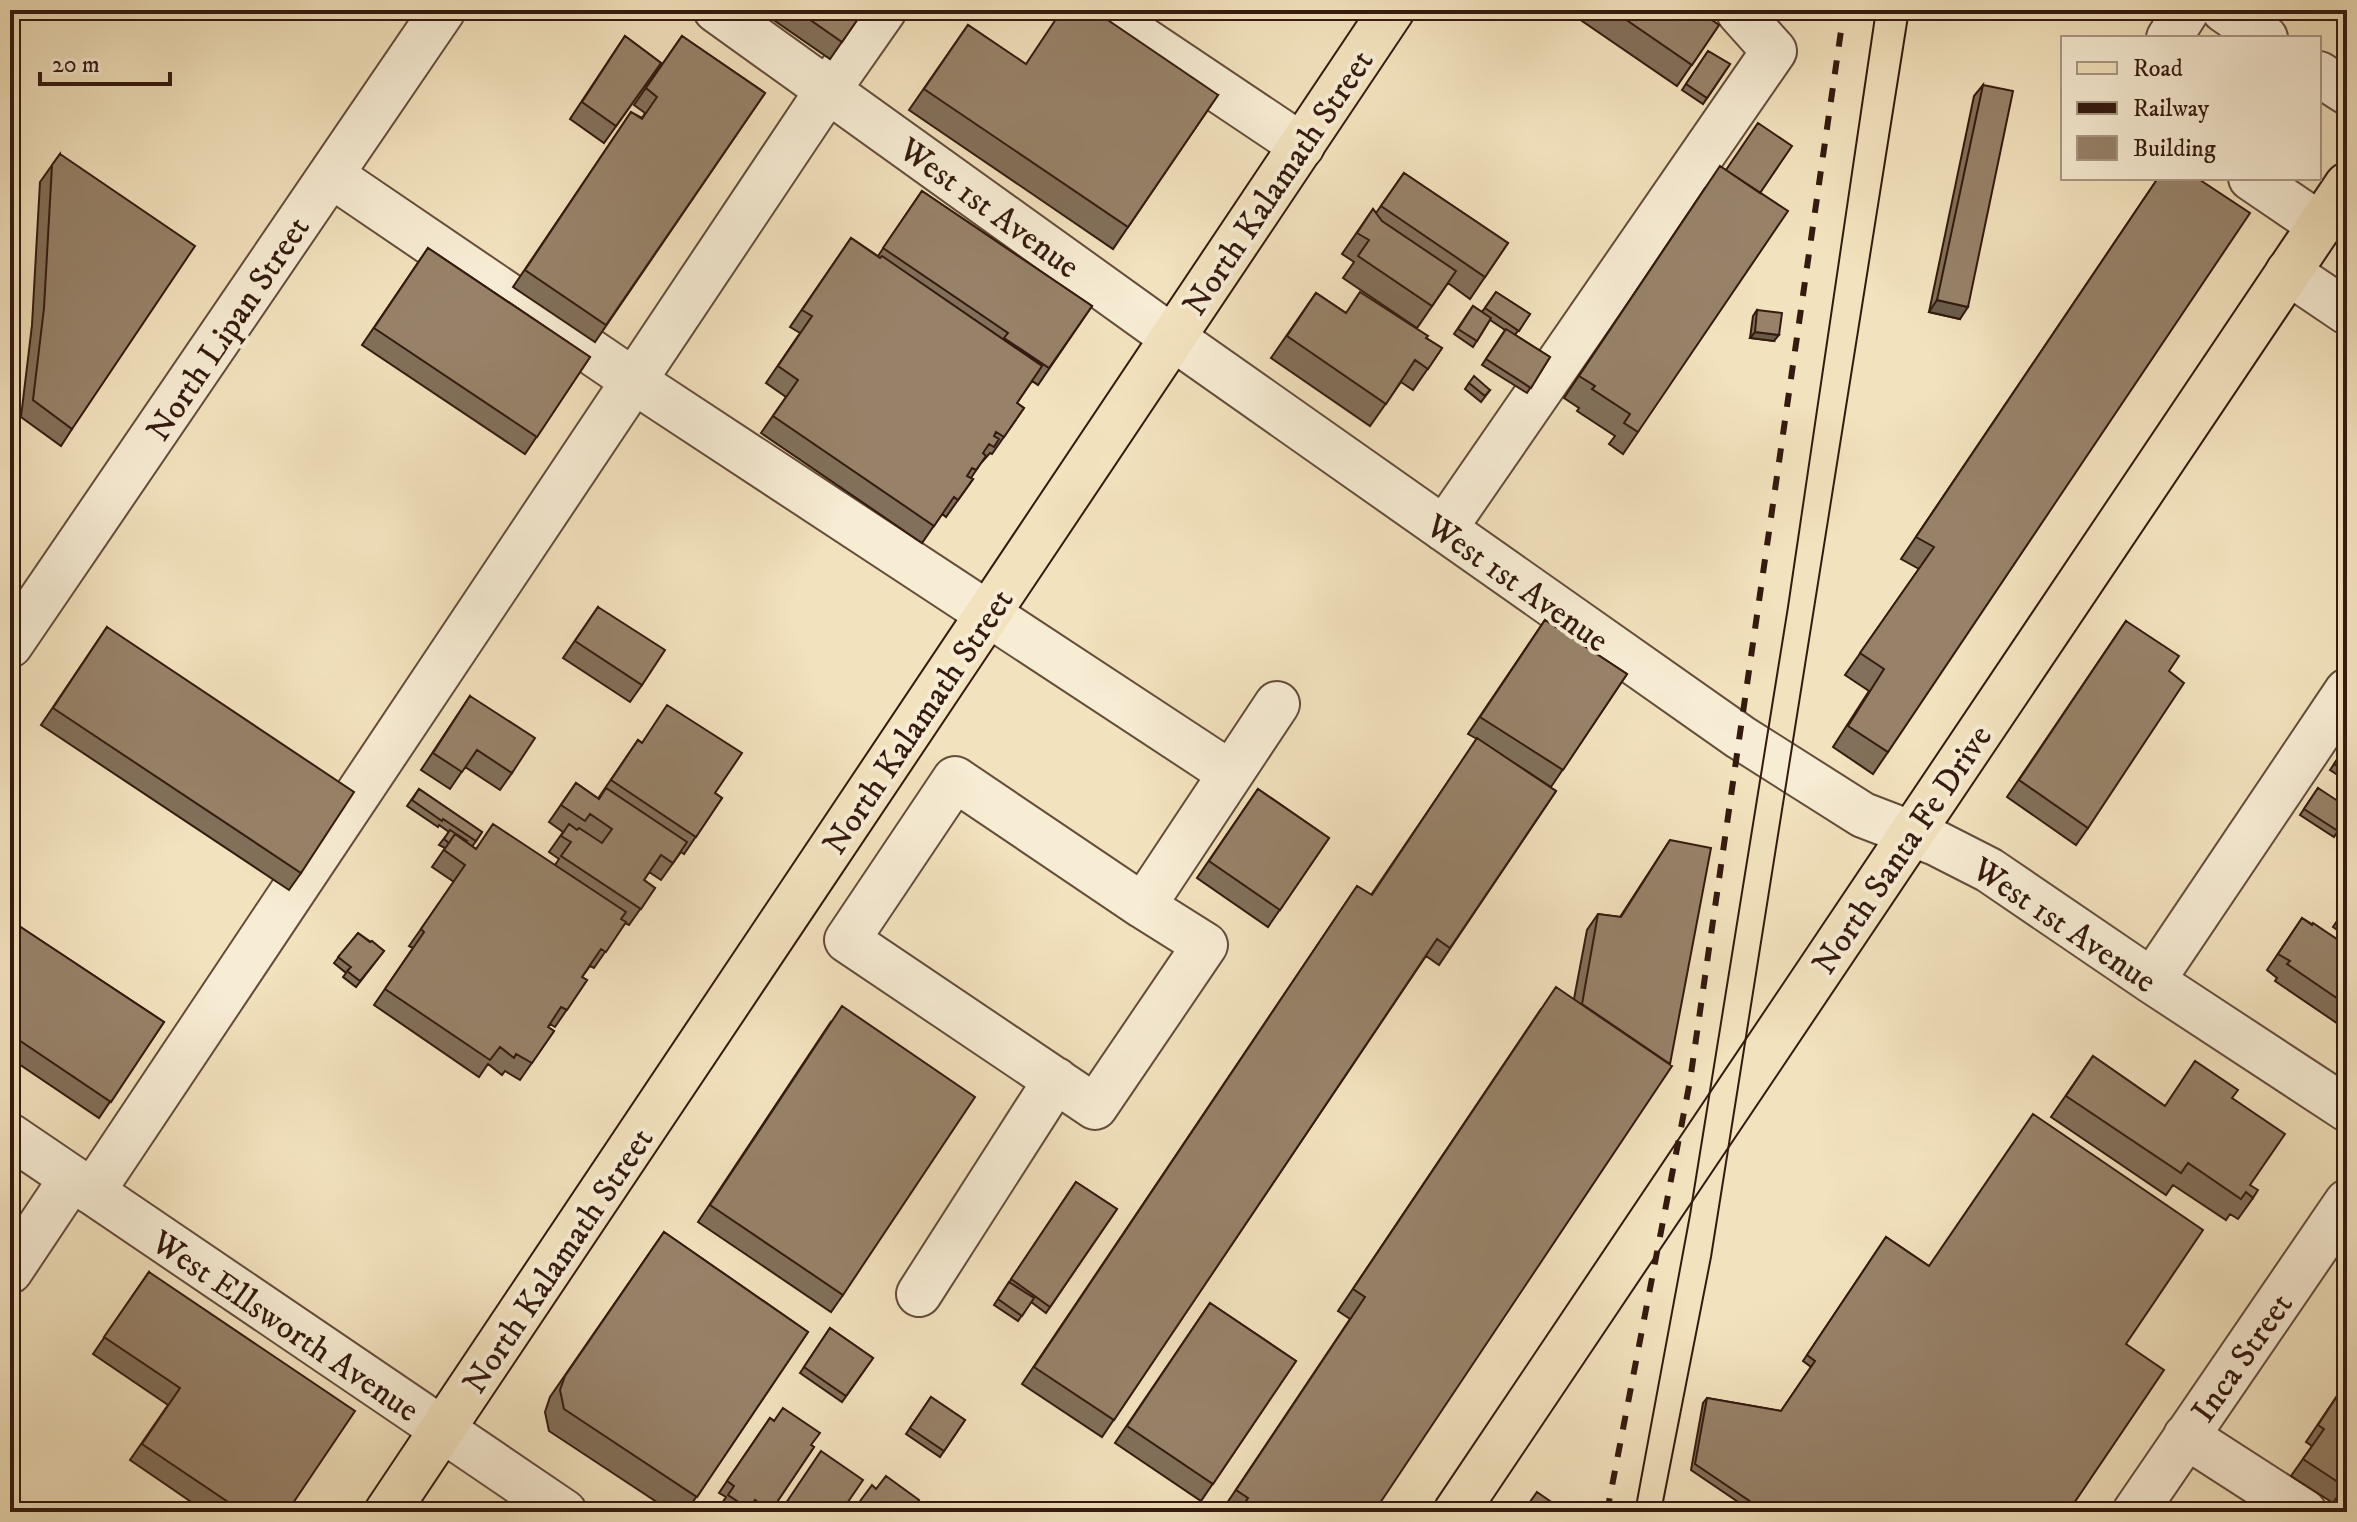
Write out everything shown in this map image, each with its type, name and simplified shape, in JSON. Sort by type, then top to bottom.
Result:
[{"type":"main road","name":"North Kalamath Street","points":[[387,1512],[1392,10]]},
{"type":"main road","name":"North Santa Fe Drive","points":[[1456,1512],[2347,185]]},
{"type":"street","name":"North Lipan Street","points":[[10,645],[443,10]]},
{"type":"street","name":"West 1st Avenue","points":[[716,10],[1173,338],[1730,730],[1812,785],[1872,820],[1912,833],[1989,870],[2347,1109]]},
{"type":"street","points":[[10,1271],[82,1185],[634,381],[884,10]]},
{"type":"street","points":[[1099,10],[1302,146]]},
{"type":"street","points":[[2170,36],[2187,10]]},
{"type":"street","points":[[2224,10],[2262,36]]},
{"type":"street","points":[[1444,529],[1774,51],[1738,11]]},
{"type":"street","points":[[2321,75],[2347,92]]},
{"type":"street","points":[[331,175],[634,381],[1230,773]]},
{"type":"street","points":[[2254,180],[2320,225]]},
{"type":"street","points":[[2288,272],[2347,312]]},
{"type":"street","points":[[2152,981],[2347,691]]},
{"type":"street","points":[[1143,906],[1277,704]]},
{"type":"street","points":[[955,779],[1143,906],[1205,945],[1095,1107],[847,940],[955,779]]},
{"type":"street","points":[[919,1294],[1056,1080]]},
{"type":"street","name":"West Ellsworth Avenue","points":[[10,1136],[564,1512]]},
{"type":"street","name":"Inca Street","points":[[2135,1512],[2347,1202]]},
{"type":"street","points":[[2186,1436],[2304,1512]]},
{"type":"building","points":[[796,10],[864,10],[842,42]]},
{"type":"building","points":[[1062,10],[1093,10],[1218,95],[1128,227],[924,89],[968,25],[1026,64]]},
{"type":"building","points":[[1612,10],[1697,10],[1719,25],[1692,65]]},
{"type":"building","points":[[625,36],[661,63],[616,126],[582,102]]},
{"type":"building","points":[[682,36],[765,93],[606,325],[525,270],[631,112],[642,119],[657,97],[646,88]]},
{"type":"building","points":[[1708,51],[1730,64],[1707,98],[1686,84]]},
{"type":"building","points":[[1983,85],[2013,91],[1968,307],[1937,300]]},
{"type":"building","points":[[1758,123],[1792,146],[1760,193],[1726,170]]},
{"type":"building","points":[[60,154],[195,246],[72,429],[33,400],[44,308],[52,165]]},
{"type":"building","points":[[1720,166],[1788,211],[1638,432],[1624,423],[1630,414],[1592,389],[1595,386],[1579,376]]},
{"type":"building","points":[[1404,173],[1508,243],[1485,277],[1381,206]]},
{"type":"building","points":[[2157,180],[2200,180],[2250,213],[1888,752],[1848,726],[1884,669],[1860,653],[1934,547],[1916,537]]},
{"type":"building","points":[[922,191],[1092,306],[1049,368],[1004,338],[1008,333],[883,248]]},
{"type":"building","points":[[1373,209],[1382,221],[1456,271],[1432,306],[1358,256],[1369,240],[1357,233]]},
{"type":"building","points":[[851,238],[1042,366],[1017,403],[1024,408],[1004,437],[996,432],[994,436],[999,439],[994,447],[989,444],[983,453],[986,456],[967,476],[973,479],[958,500],[954,497],[934,526],[773,416],[798,380],[778,366],[812,316],[802,310]]},
{"type":"building","points":[[428,248],[590,357],[537,437],[374,328]]},
{"type":"building","points":[[1360,292],[1442,348],[1428,369],[1415,360],[1386,404],[1287,336],[1316,293],[1346,313]]},
{"type":"building","points":[[1496,292],[1530,314],[1519,331],[1485,308]]},
{"type":"building","points":[[1473,306],[1491,318],[1477,341],[1458,329]]},
{"type":"building","points":[[1757,310],[1782,313],[1779,335],[1755,332]]},
{"type":"building","points":[[1506,329],[1550,357],[1531,388],[1486,359]]},
{"type":"building","points":[[1474,376],[1490,390],[1485,396],[1469,383]]},
{"type":"building","points":[[598,607],[665,650],[642,685],[575,641]]},
{"type":"building","points":[[1545,620],[1627,674],[1563,770],[1480,717]]},
{"type":"building","points":[[2126,621],[2179,656],[2169,671],[2184,683],[2088,828],[2019,780]]},
{"type":"building","points":[[107,627],[354,792],[301,873],[53,708]]},
{"type":"building","points":[[470,696],[535,738],[512,773],[477,750],[462,772],[433,753]]},
{"type":"building","points":[[667,705],[742,753],[715,793],[722,798],[696,837],[611,780],[638,740],[642,743]]},
{"type":"building","points":[[1477,738],[1556,791],[1450,948],[1437,939],[1114,1420],[1034,1367],[1357,886],[1372,895]]},
{"type":"building","points":[[2347,745],[2347,772],[2334,764]]},
{"type":"building","points":[[576,783],[599,799],[606,788],[687,842],[673,863],[661,855],[644,880],[655,888],[641,909],[561,856],[571,842],[561,836],[569,824],[602,843],[612,829],[590,814],[585,821],[561,805]]},
{"type":"building","points":[[2318,788],[2347,807],[2347,817],[2338,831],[2304,809]]},
{"type":"building","points":[[419,789],[482,832],[476,841],[412,800]]},
{"type":"building","points":[[1258,789],[1329,838],[1280,910],[1209,861]]},
{"type":"building","points":[[493,824],[626,912],[621,919],[626,922],[606,952],[601,949],[582,977],[587,980],[567,1010],[561,1007],[548,1027],[554,1031],[532,1063],[516,1054],[514,1058],[500,1047],[490,1060],[385,989],[465,865],[444,850],[455,834],[476,849]]},
{"type":"building","points":[[450,830],[467,841],[455,834],[449,843],[444,839]]},
{"type":"building","points":[[1670,840],[1711,848],[1670,1064],[1582,1004],[1598,914],[1621,917]]},
{"type":"building","points":[[2302,918],[2347,946],[2347,1005],[2287,964],[2290,961],[2278,954]]},
{"type":"building","points":[[10,920],[164,1022],[111,1102],[10,1034]]},
{"type":"building","points":[[358,933],[384,951],[360,981],[347,971],[351,967],[338,957]]},
{"type":"building","points":[[1556,987],[1672,1066],[1374,1512],[1239,1512],[1248,1498],[1236,1490],[1365,1297],[1353,1289]]},
{"type":"building","points":[[842,1006],[975,1097],[843,1295],[710,1205]]},
{"type":"building","points":[[2093,1056],[2165,1106],[2195,1061],[2238,1090],[2232,1098],[2285,1134],[2250,1185],[2258,1190],[2253,1198],[2246,1192],[2241,1199],[2188,1163],[2181,1173],[2066,1096]]},
{"type":"building","points":[[2033,1114],[2203,1230],[2126,1344],[2164,1370],[2068,1512],[1766,1512],[1695,1464],[1707,1398],[1781,1411],[1815,1361],[1807,1355],[1886,1237],[1929,1266]]},
{"type":"building","points":[[1076,1182],[1117,1209],[1050,1307],[1011,1279]]},
{"type":"building","points":[[664,1232],[808,1332],[697,1497],[564,1409],[560,1390],[565,1376]]},
{"type":"building","points":[[149,1272],[355,1411],[287,1512],[243,1512],[142,1444],[180,1388],[104,1337]]},
{"type":"building","points":[[1009,1282],[1034,1298],[1022,1316],[998,1299]]},
{"type":"building","points":[[1210,1303],[1296,1361],[1213,1484],[1127,1426]]},
{"type":"building","points":[[830,1328],[873,1358],[846,1396],[804,1367]]},
{"type":"building","points":[[2347,1381],[2347,1482],[2344,1486],[2303,1459],[2324,1429],[2318,1425]]},
{"type":"building","points":[[931,1397],[965,1420],[944,1451],[910,1428]]},
{"type":"building","points":[[783,1408],[820,1433],[771,1511],[755,1500],[749,1509],[728,1495],[734,1486],[727,1481],[770,1418],[774,1421]]},
{"type":"building","points":[[821,1451],[863,1480],[841,1512],[780,1512]]},
{"type":"building","points":[[886,1476],[919,1500],[911,1512],[852,1512],[872,1485],[876,1489]]},
{"type":"building","points":[[1537,1492],[1560,1508],[1557,1512],[1523,1512]]},
{"type":"tram line","points":[[1635,1512],[1690,1215],[1788,607],[1876,10]]},
{"type":"tram line","points":[[1661,1512],[1711,1257],[1909,10]]},
{"type":"railway","points":[[1607,1512],[1690,1081],[1844,10]]}]
